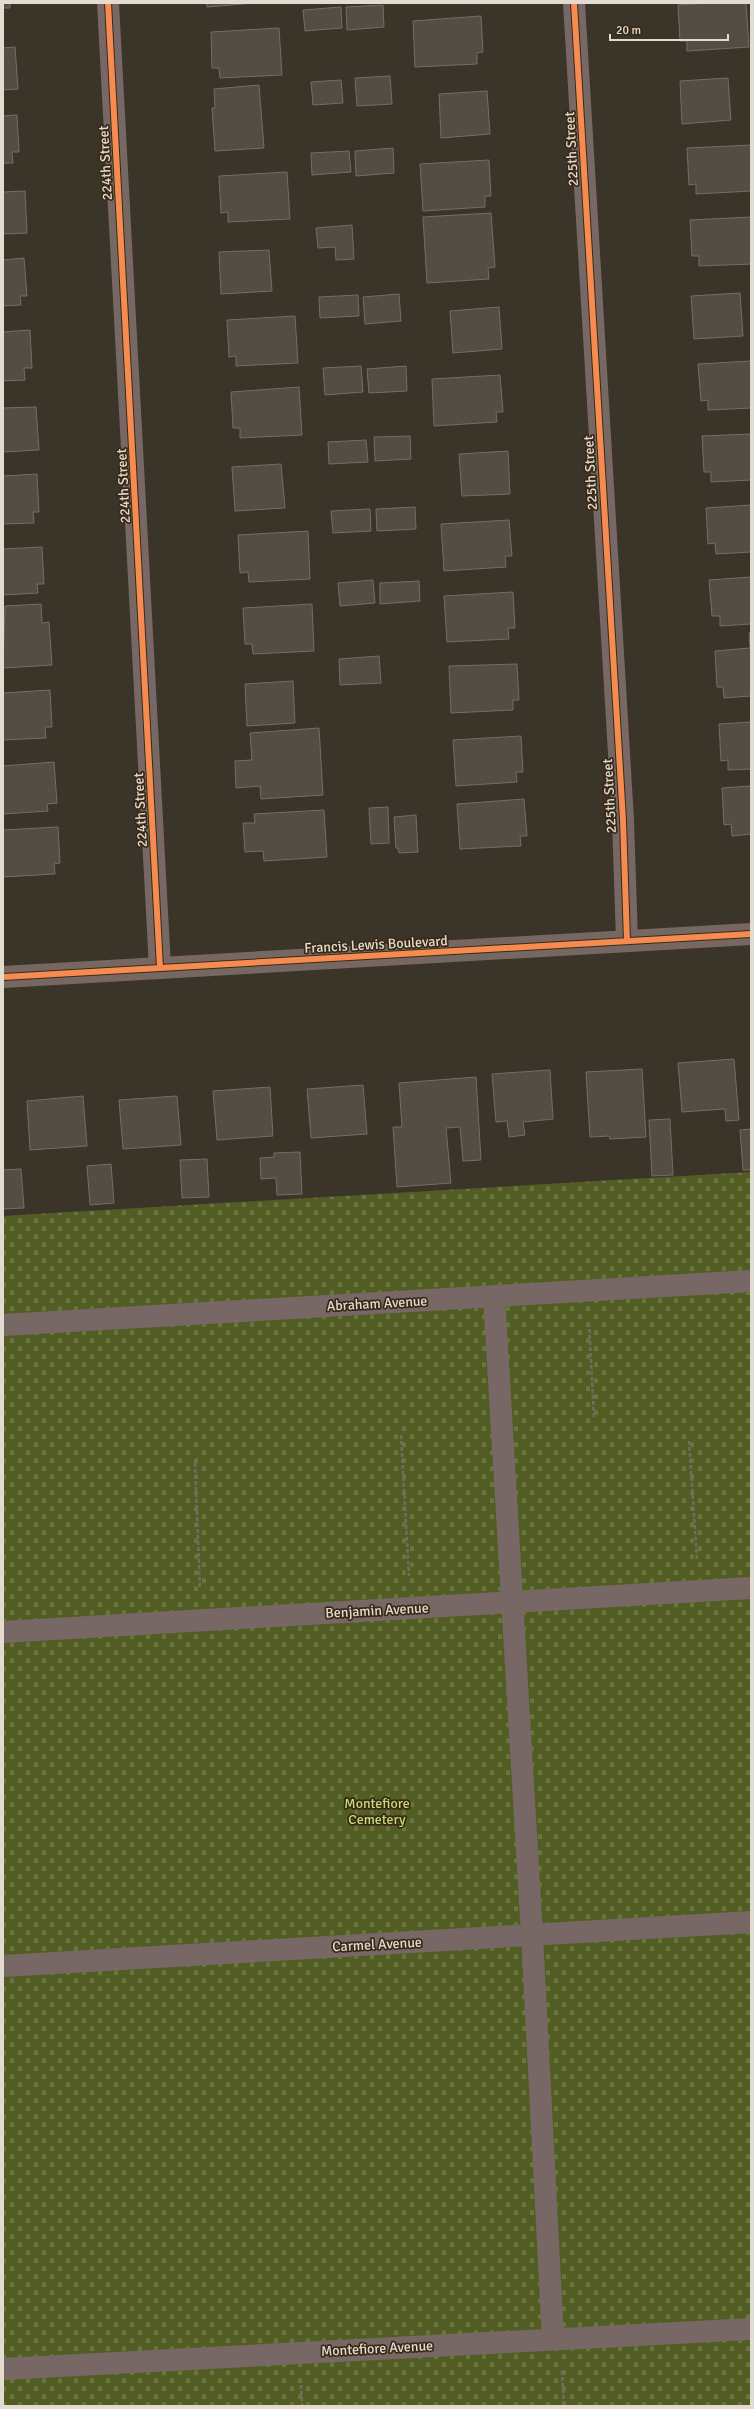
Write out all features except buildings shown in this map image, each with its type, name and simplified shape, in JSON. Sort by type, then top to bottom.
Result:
[{"type":"main road","name":"Francis Lewis Boulevard","points":[[3,977],[751,934]]},
{"type":"street","name":"224th Street","points":[[108,3],[160,968]]},
{"type":"street","name":"225th Street","points":[[574,3],[622,812],[626,941]]},
{"type":"street","name":"Abraham Avenue","points":[[3,1325],[751,1281]]},
{"type":"street","points":[[494,1296],[532,1935],[552,2338]]},
{"type":"street","name":"Benjamin Avenue","points":[[3,1632],[751,1588]]},
{"type":"street","name":"Carmel Avenue","points":[[3,1966],[751,1922]]},
{"type":"street","name":"Montefiore Avenue","points":[[3,2369],[552,2338],[751,2329]]},
{"type":"path","points":[[588,1291],[594,1418]]},
{"type":"path","points":[[401,1435],[410,1608]]},
{"type":"path","points":[[689,1441],[699,1591]]},
{"type":"path","points":[[196,1463],[201,1620]]},
{"type":"green space","name":"Montefiore Cemetery","points":[[751,1172],[751,2406],[3,2406],[3,1216]]},
{"type":"cycle path","points":[[108,3],[160,968]]},
{"type":"cycle path","points":[[574,3],[623,820],[627,941]]},
{"type":"cycle path","points":[[3,977],[751,934]]}]
